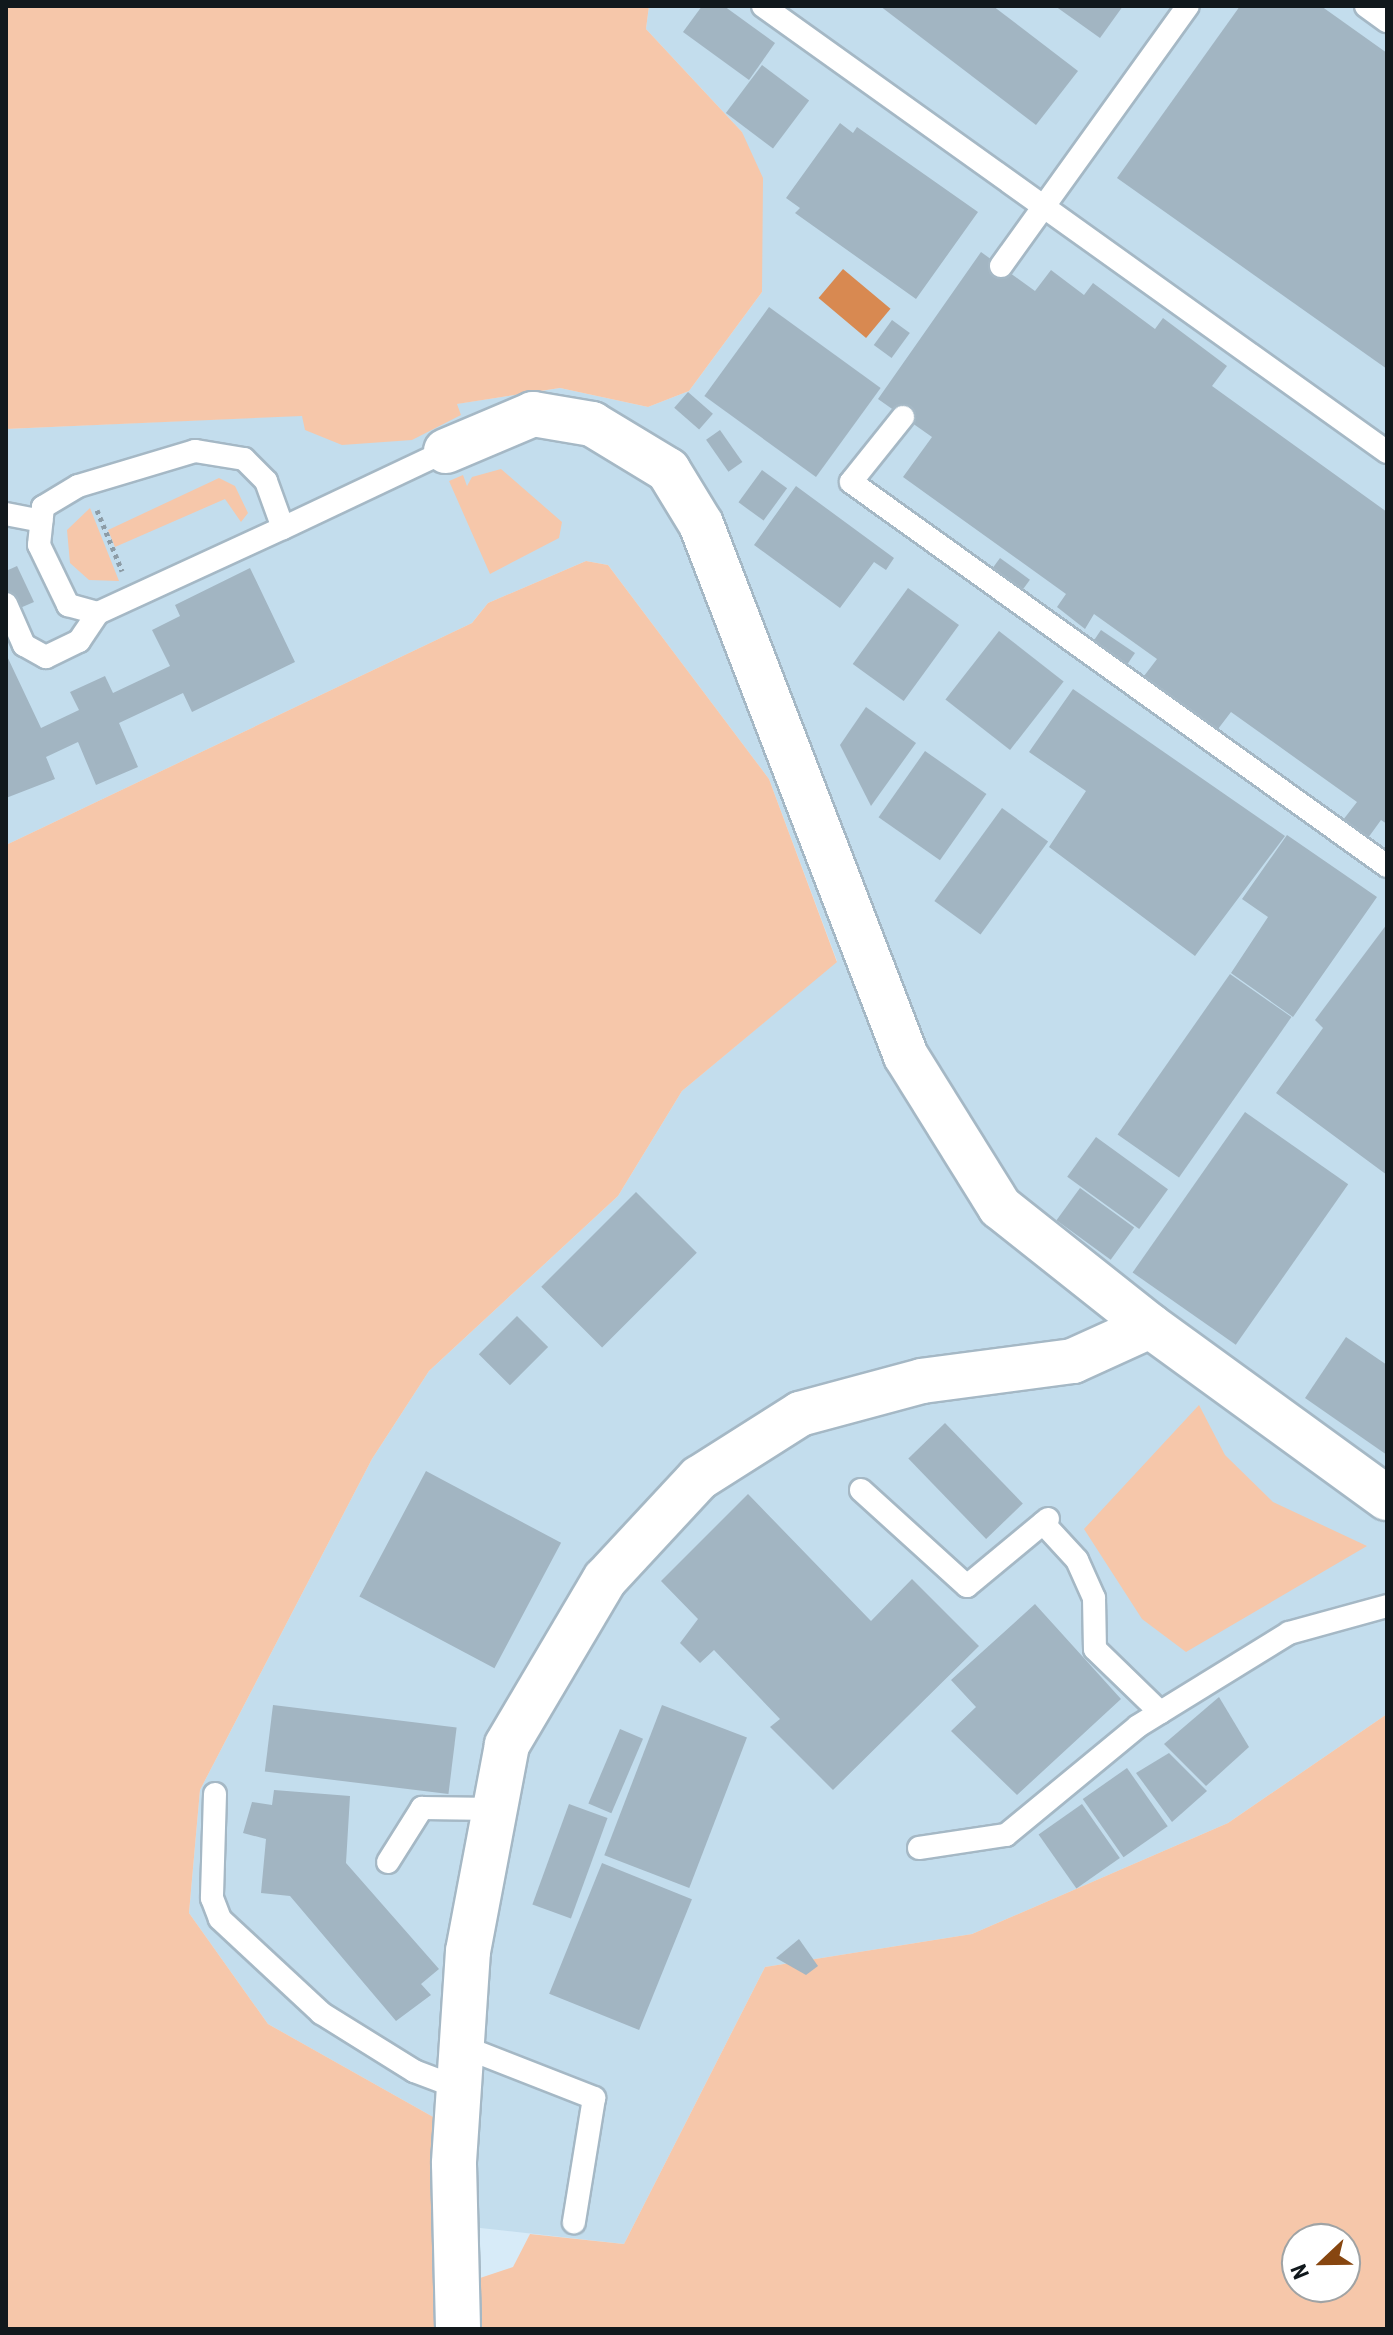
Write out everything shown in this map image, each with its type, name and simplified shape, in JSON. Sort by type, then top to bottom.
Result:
[{"type":"street","points":[[446,451],[533,414],[592,424],[668,470],[701,524],[906,1056],[1000,1207],[1150,1326],[1387,1498]]},
{"type":"street","points":[[458,2329],[454,2164],[463,2068],[468,1951],[507,1745],[605,1579],[734,1451],[800,1414],[858,1395],[1073,1361],[1150,1326]]},
{"type":"lane","points":[[763,6],[1045,204],[1387,452]]},
{"type":"lane","points":[[1001,266],[1188,6]]},
{"type":"lane","points":[[1366,6],[1387,21]]},
{"type":"lane","points":[[903,417],[851,482],[1387,866]]},
{"type":"lane","points":[[98,613],[68,605],[39,545],[43,507],[86,484],[195,451],[244,459],[266,481],[283,528]]},
{"type":"lane","points":[[6,604],[24,645],[46,657],[79,641],[98,613],[446,451]]},
{"type":"lane","points":[[6,514],[41,521]]},
{"type":"lane","points":[[861,1490],[967,1586],[1046,1521],[1077,1560],[1094,1598],[1095,1649],[1160,1712]]},
{"type":"lane","points":[[919,1848],[1006,1835],[1160,1712],[1289,1633],[1387,1606]]},
{"type":"lane","points":[[215,1794],[212,1898],[220,1919],[321,2013],[414,2071],[463,2068],[594,2098],[574,2222]]},
{"type":"lane","points":[[388,1862],[422,1808],[495,1809]]},
{"type":"path","points":[[86,484],[133,597]]},
{"type":"shaded area","points":[[6,6],[649,6],[646,29],[742,132],[763,178],[762,292],[689,391],[648,407],[560,388],[457,404],[461,415],[412,440],[342,445],[305,430],[302,416],[6,429]]},
{"type":"shaded area","points":[[649,6],[1387,6],[1387,1714],[1228,1823],[972,1934],[765,1967],[624,2244],[435,2223],[435,2118],[268,2024],[189,1913],[200,1790],[372,1459],[429,1371],[618,1196],[682,1091],[837,961],[769,779],[608,565],[586,561],[488,603],[472,623],[6,845],[6,429],[416,410],[560,388],[648,407],[689,391],[762,292],[742,132],[646,29]]},
{"type":"shaded area","points":[[843,269],[890,309],[866,338],[819,298]]},
{"type":"shaded area","points":[[501,469],[562,522],[559,538],[490,574],[449,481],[463,475],[467,486],[472,477]]},
{"type":"shaded area","points":[[219,478],[235,486],[248,513],[241,522],[225,499],[115,547],[108,530]]},
{"type":"shaded area","points":[[90,508],[119,581],[89,580],[70,563],[67,530]]},
{"type":"shaded area","points":[[586,561],[608,565],[769,779],[837,962],[682,1091],[618,1196],[429,1371],[372,1459],[200,1790],[189,1913],[268,2024],[435,2118],[442,2329],[6,2329],[6,845],[472,623],[488,603]]},
{"type":"shaded area","points":[[1199,1405],[1225,1455],[1273,1502],[1367,1546],[1186,1652],[1142,1619],[1084,1529]]},
{"type":"shaded area","points":[[1387,1714],[1387,2329],[476,2329],[474,2280],[513,2267],[530,2234],[624,2244],[765,1967],[972,1934],[1228,1823]]},
{"type":"building","points":[[702,6],[724,6],[775,43],[749,80],[683,32]]},
{"type":"building","points":[[880,6],[993,6],[1078,71],[1036,125]]},
{"type":"building","points":[[1055,6],[1123,6],[1100,38]]},
{"type":"building","points":[[1240,6],[1321,6],[1387,53],[1387,369],[1117,178]]},
{"type":"building","points":[[762,65],[809,101],[773,148],[726,113]]},
{"type":"building","points":[[840,123],[853,133],[857,127],[978,212],[916,299],[795,213],[800,208],[786,198]]},
{"type":"building","points":[[981,252],[1035,291],[1051,270],[1084,295],[1093,283],[1155,329],[1163,318],[1227,366],[1212,386],[1387,512],[1387,824],[1381,820],[1368,838],[1343,820],[1357,802],[1231,712],[1218,729],[1144,676],[1157,659],[1094,614],[1085,629],[1057,607],[1066,594],[903,477],[932,437],[878,399]]},
{"type":"building","points":[[769,307],[881,388],[816,477],[704,396]]},
{"type":"building","points":[[892,320],[910,333],[892,358],[874,345]]},
{"type":"building","points":[[688,392],[713,414],[699,429],[674,408]]},
{"type":"building","points":[[720,430],[742,462],[728,472],[706,440]]},
{"type":"building","points":[[762,470],[787,488],[764,521],[738,502]]},
{"type":"building","points":[[796,486],[894,558],[886,570],[874,562],[840,608],[754,545]]},
{"type":"building","points":[[1000,558],[1030,580],[1022,591],[992,569]]},
{"type":"building","points":[[17,566],[34,602],[6,614],[6,571]]},
{"type":"building","points":[[250,568],[295,662],[192,712],[183,693],[119,723],[138,767],[96,785],[78,742],[46,757],[55,779],[6,798],[6,654],[41,728],[79,710],[70,692],[105,676],[113,693],[170,666],[152,630],[180,616],[175,605]]},
{"type":"building","points":[[908,588],[959,625],[904,701],[853,664]]},
{"type":"building","points":[[1101,630],[1135,653],[1127,665],[1093,642]]},
{"type":"building","points":[[999,631],[1064,681],[1010,750],[945,700]]},
{"type":"building","points":[[1073,689],[1285,836],[1195,956],[1049,847],[1086,791],[1029,752]]},
{"type":"building","points":[[866,707],[916,743],[871,806],[840,745]]},
{"type":"building","points":[[925,751],[986,794],[940,860],[879,817]]},
{"type":"building","points":[[1002,808],[1048,842],[981,935],[934,901]]},
{"type":"building","points":[[1287,835],[1377,897],[1293,1017],[1231,973],[1268,917],[1242,899]]},
{"type":"building","points":[[1387,924],[1387,1175],[1276,1093],[1323,1028],[1315,1020]]},
{"type":"building","points":[[1230,974],[1291,1017],[1179,1178],[1118,1135]]},
{"type":"building","points":[[1245,1112],[1348,1184],[1236,1345],[1133,1273]]},
{"type":"building","points":[[1096,1137],[1168,1189],[1139,1229],[1067,1177]]},
{"type":"building","points":[[1080,1188],[1134,1227],[1111,1260],[1056,1220]]},
{"type":"building","points":[[636,1192],[697,1253],[602,1348],[541,1287]]},
{"type":"building","points":[[517,1316],[548,1347],[510,1385],[479,1354]]},
{"type":"building","points":[[1346,1337],[1387,1365],[1387,1455],[1305,1398]]},
{"type":"building","points":[[945,1423],[1023,1504],[986,1539],[908,1458]]},
{"type":"building","points":[[426,1471],[561,1543],[494,1668],[359,1596]]},
{"type":"building","points":[[748,1494],[871,1621],[912,1579],[979,1646],[833,1790],[770,1727],[780,1719],[714,1650],[700,1663],[680,1643],[698,1619],[661,1581]]},
{"type":"building","points":[[1035,1604],[1121,1699],[1017,1795],[951,1731],[976,1707],[951,1680]]},
{"type":"building","points":[[1219,1697],[1249,1747],[1206,1786],[1164,1744]]},
{"type":"building","points":[[273,1705],[457,1728],[448,1794],[265,1772]]},
{"type":"building","points":[[662,1705],[747,1738],[689,1888],[604,1855]]},
{"type":"building","points":[[620,1729],[643,1739],[611,1813],[588,1804]]},
{"type":"building","points":[[1169,1753],[1207,1791],[1172,1822],[1136,1773]]},
{"type":"building","points":[[1127,1768],[1168,1826],[1123,1857],[1083,1799]]},
{"type":"building","points":[[274,1790],[350,1796],[346,1863],[439,1969],[421,1984],[431,1995],[396,2021],[290,1896],[261,1893],[266,1839],[243,1833],[252,1802],[272,1805]]},
{"type":"building","points":[[569,1804],[608,1818],[571,1919],[532,1905]]},
{"type":"building","points":[[1082,1804],[1120,1858],[1076,1888],[1039,1834]]},
{"type":"building","points":[[602,1863],[692,1899],[639,2030],[549,1994]]},
{"type":"building","points":[[799,1939],[818,1966],[806,1975],[776,1958]]}]
